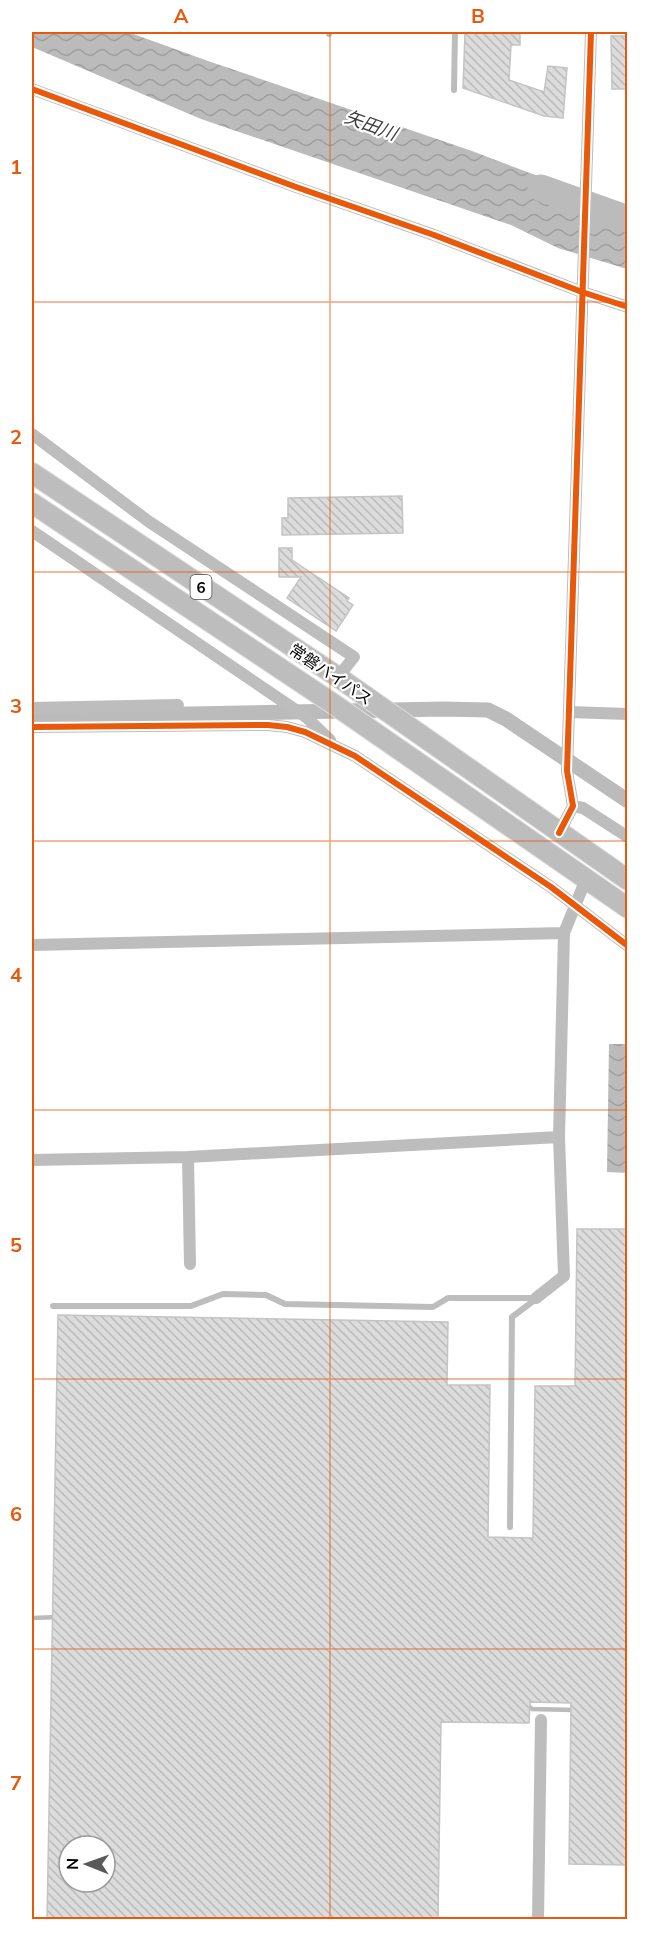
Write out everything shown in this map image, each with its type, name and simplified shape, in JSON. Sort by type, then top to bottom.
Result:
[{"type":"highway","name":"常磐バイパス","points":[[32,473],[338,677],[627,880]]},
{"type":"highway","name":"常磐バイパス","points":[[32,503],[332,703],[627,908]]},
{"type":"street","points":[[559,832],[573,806],[567,771],[591,32]]},
{"type":"street","points":[[32,89],[627,307]]},
{"type":"street","points":[[32,434],[148,521],[354,657],[338,677]]},
{"type":"street","points":[[32,531],[306,717],[335,745]]},
{"type":"street","points":[[32,708],[178,705]]},
{"type":"street","points":[[569,712],[627,714]]},
{"type":"street","points":[[32,727],[268,725],[305,732],[355,756],[551,887],[627,946]]},
{"type":"street","points":[[573,806],[583,808],[627,837]]},
{"type":"street","points":[[536,1298],[564,1276],[560,1137],[564,933],[586,879]]},
{"type":"street","points":[[32,945],[564,933]]},
{"type":"street","points":[[32,1160],[188,1157],[560,1137]]},
{"type":"street","points":[[188,1157],[190,1264]]},
{"type":"street","points":[[538,1920],[541,1720]]},
{"type":"lane","points":[[454,90],[455,32]]},
{"type":"lane","points":[[53,1306],[191,1306],[223,1294],[266,1295],[285,1304],[422,1307],[433,1307],[448,1298],[536,1298]]},
{"type":"lane","points":[[510,1527],[512,1317],[536,1298]]},
{"type":"water","points":[[32,32],[128,32],[538,176],[582,204],[627,217],[627,269],[558,248],[511,225],[201,119],[32,47]]},
{"type":"water","points":[[609,1044],[627,1044],[627,1173],[607,1172]]},
{"type":"building","points":[[465,32],[520,34],[520,45],[511,45],[509,80],[544,92],[548,66],[567,68],[563,118],[544,116],[463,88]]},
{"type":"building","points":[[611,36],[627,36],[627,89],[612,89]]},
{"type":"building","points":[[402,496],[403,533],[282,535],[282,518],[288,518],[288,498]]},
{"type":"building","points":[[279,548],[292,548],[292,560],[349,598],[347,601],[353,605],[336,631],[287,598],[301,577],[279,577]]},
{"type":"building","points":[[577,1229],[627,1229],[627,1865],[569,1864],[571,1703],[530,1702],[529,1723],[441,1722],[438,1920],[47,1920],[58,1315],[448,1322],[447,1385],[490,1385],[488,1537],[533,1538],[535,1386],[575,1386]]},
{"type":"waterway","name":"矢田川","points":[[541,188],[628,219]]},
{"type":"waterway","points":[[32,717],[488,710],[506,719],[628,801]]},
{"type":"waterway","points":[[32,1618],[59,1617]]},
{"type":"waterway","points":[[525,1703],[532,1709],[574,1710]]},
{"type":"cycle path","points":[[559,833],[573,806],[567,771],[591,32]]},
{"type":"cycle path","points":[[32,89],[628,307]]},
{"type":"cycle path","points":[[32,727],[268,725],[305,732],[355,756],[551,887],[628,946]]}]
